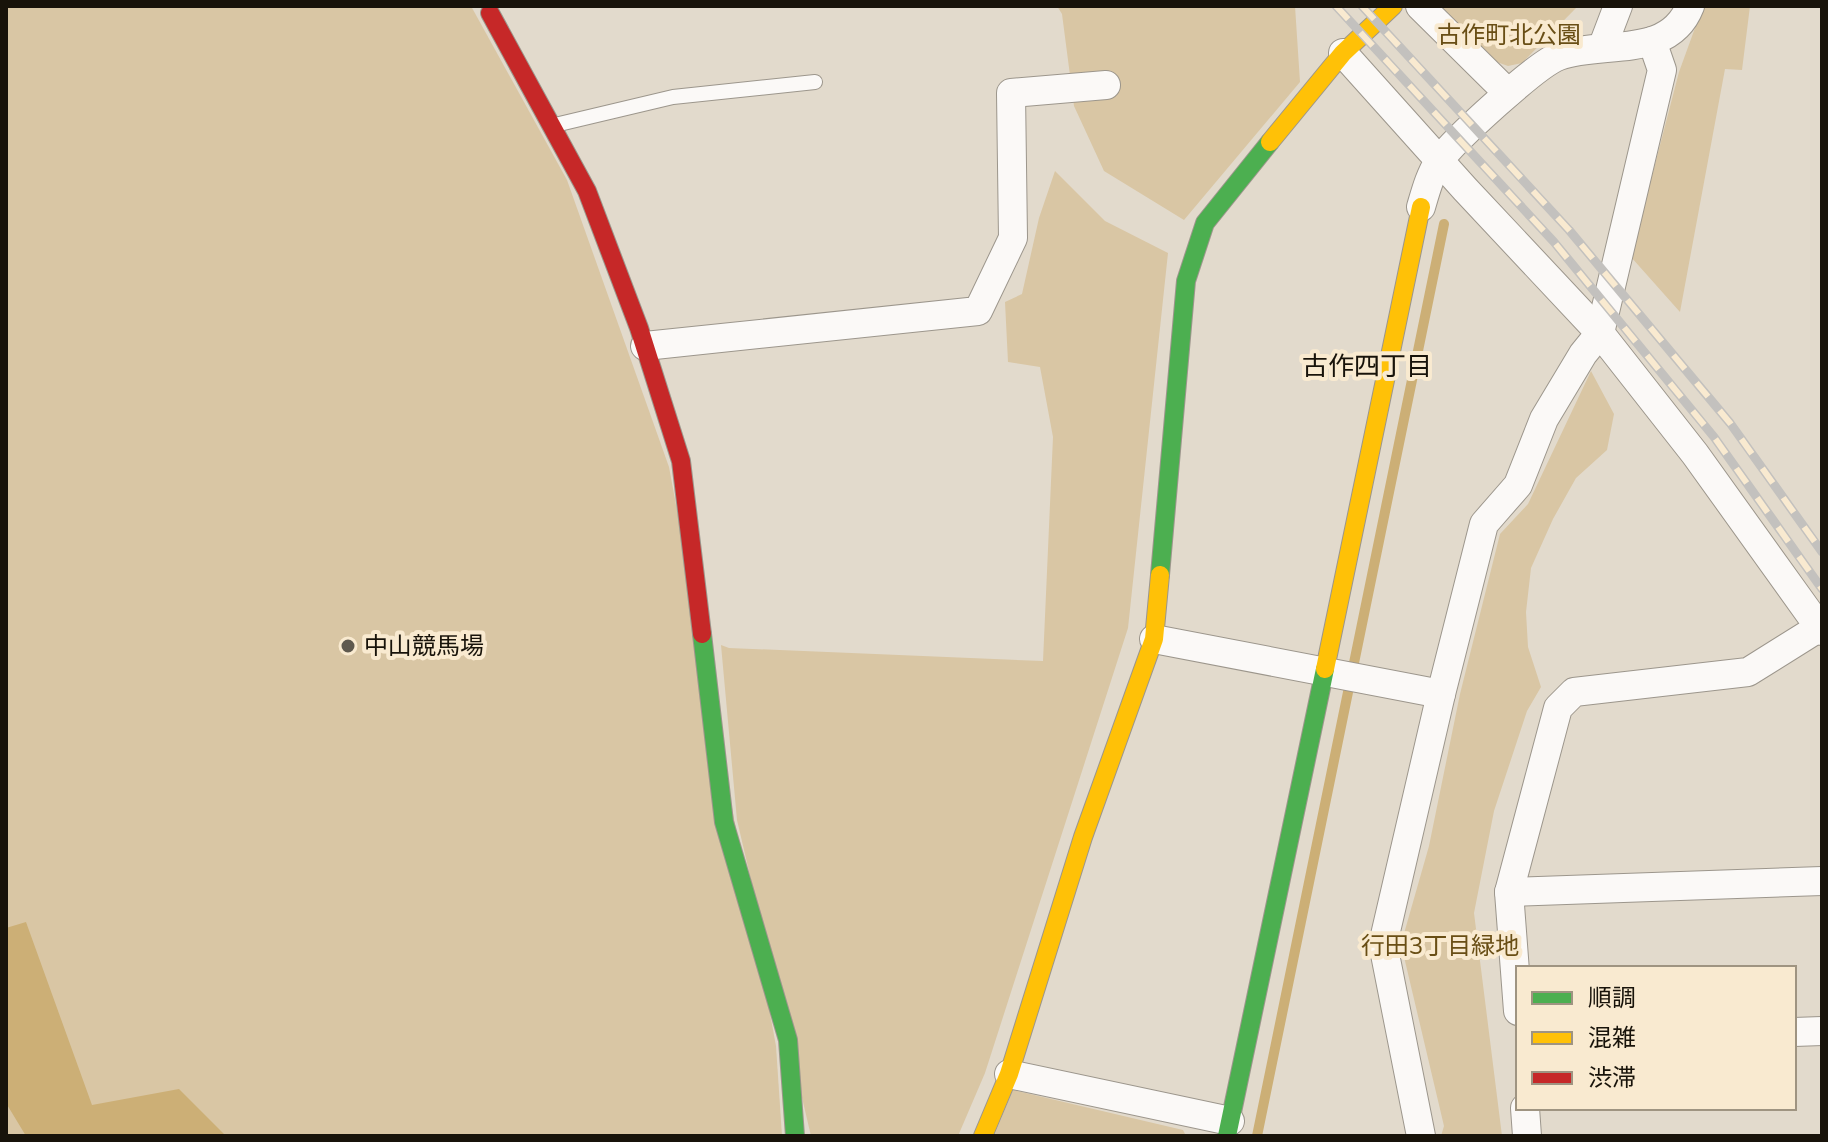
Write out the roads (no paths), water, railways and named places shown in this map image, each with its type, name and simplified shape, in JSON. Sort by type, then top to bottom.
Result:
[{"type":"street","points":[[983,1136],[1009,1074],[1083,837],[1154,639],[1186,281],[1201,233],[1205,223],[1343,53],[1393,6]]},
{"type":"street","points":[[1420,6],[1508,93]]},
{"type":"street","points":[[1602,48],[1618,6]]},
{"type":"street","points":[[1009,1074],[1228,1128],[1429,179],[1440,159],[1508,93],[1557,56],[1602,48],[1631,47],[1652,41],[1665,36],[1690,6]]},
{"type":"street","points":[[490,13],[587,191],[645,346],[681,461],[724,822],[788,1040],[795,1136]]},
{"type":"street","points":[[1421,1136],[1383,944],[1484,524],[1518,485],[1544,419],[1583,354],[1600,333],[1662,70],[1652,41]]},
{"type":"street","points":[[1343,53],[1600,333],[1695,454],[1821,629],[1748,672],[1574,692],[1558,708],[1509,892],[1516,985]]},
{"type":"street","points":[[645,346],[978,311],[1013,238],[1011,93],[1106,85]]},
{"type":"street","points":[[1154,639],[1441,694]]},
{"type":"street","points":[[1509,892],[1822,881]]},
{"type":"street","points":[[1796,1032],[1822,1031]]},
{"type":"street","points":[[1525,1110],[1527,1136]]},
{"type":"lane","points":[[551,126],[673,97],[815,82]]},
{"type":"waterway","points":[[1257,1136],[1444,224]]},
{"type":"railway","points":[[1336,6],[1554,242],[1714,437],[1822,589]]},
{"type":"railway","points":[[1362,6],[1569,230],[1730,423],[1822,552]]},
{"type":"place","name":"中山競馬場","points":[[348,646]]},
{"type":"district","name":"古作四丁目","points":[[1367,366]]},
{"type":"park label","name":"古作町北公園","points":[[1509,35]]},
{"type":"park label","name":"行田3丁目緑地","points":[[1440,946]]}]
